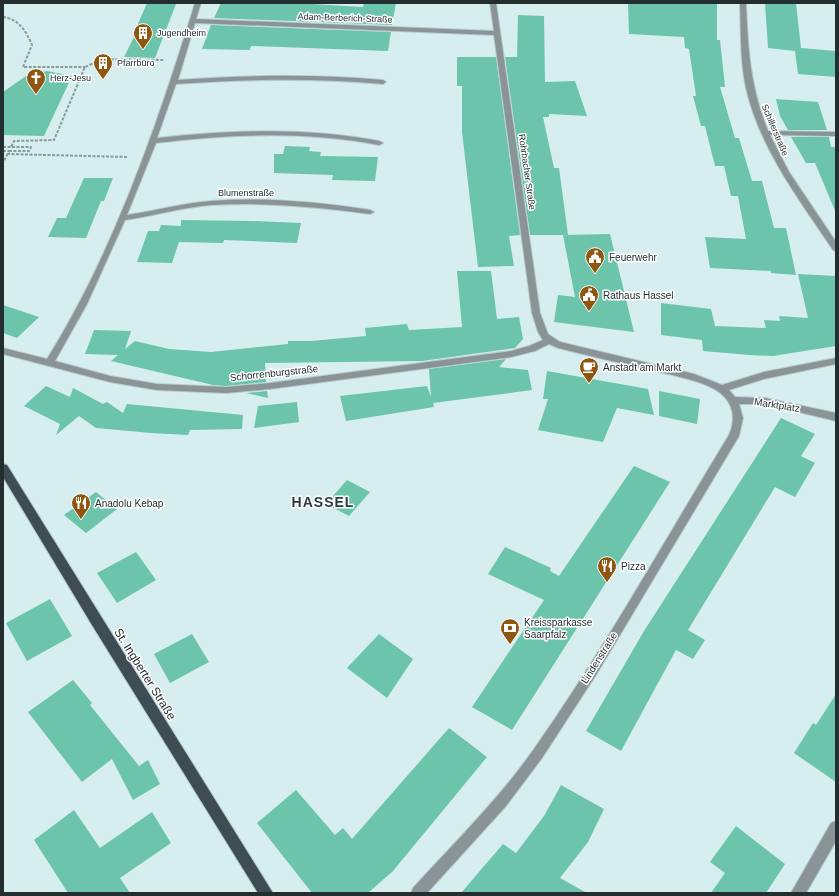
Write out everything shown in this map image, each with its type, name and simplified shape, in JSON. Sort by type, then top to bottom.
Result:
[{"type":"main road","name":"St. Ingberter Straße","points":[[3,468],[96,621],[266,893]]},
{"type":"street","points":[[49,364],[68,334],[93,284],[147,158],[174,82],[198,3]]},
{"type":"street","name":"Rohrbacher Straße","points":[[493,3],[536,312],[542,334],[548,341]]},
{"type":"street","name":"Schillerstraße","points":[[743,3],[746,64],[750,88],[757,114],[775,155],[836,248]]},
{"type":"street","name":"Adam-Berberich-Straße","points":[[192,21],[498,33]]},
{"type":"street","points":[[174,82],[250,77],[306,77],[383,82]]},
{"type":"street","points":[[153,141],[203,135],[280,133],[353,137],[379,143]]},
{"type":"street","points":[[765,133],[836,134]]},
{"type":"street","name":"Blumenstraße","points":[[122,218],[211,203],[335,206],[370,212]]},
{"type":"street","points":[[548,341],[558,345],[694,377],[722,389],[733,400]]},
{"type":"street","name":"Schorrenburgstraße","points":[[3,351],[110,379],[157,387],[226,390],[270,386],[511,354],[532,349],[548,341]]},
{"type":"street","points":[[722,389],[741,380],[836,361]]},
{"type":"street","name":"Marktplatz","points":[[733,400],[765,401],[836,417]]},
{"type":"street","name":"Lindenstraße","points":[[418,893],[506,796],[538,754],[584,684],[734,436],[738,426],[739,414],[733,400]]},
{"type":"street","points":[[798,893],[836,828]]},
{"type":"path","points":[[3,17],[8,17],[25,28],[32,46],[23,67],[85,67],[103,59],[181,60]]},
{"type":"path","points":[[11,147],[14,141],[54,140],[85,67]]},
{"type":"path","points":[[3,147],[31,148],[29,151],[3,151]]},
{"type":"path","points":[[3,162],[9,151]]},
{"type":"path","points":[[7,154],[147,158]]},
{"type":"building","points":[[147,3],[176,4],[155,58],[124,57],[136,33],[134,33]]},
{"type":"building","points":[[221,3],[295,3],[363,7],[364,3],[396,3],[392,25],[214,18]]},
{"type":"building","points":[[628,3],[717,3],[717,40],[720,40],[725,87],[720,87],[735,138],[739,138],[752,181],[762,181],[774,228],[786,228],[796,275],[771,273],[771,271],[710,268],[705,237],[746,239],[738,196],[731,196],[724,166],[715,166],[705,126],[701,126],[693,96],[696,96],[689,49],[685,48],[684,37],[629,34]]},
{"type":"building","points":[[765,3],[796,3],[801,48],[836,51],[836,77],[798,74],[795,51],[768,48]]},
{"type":"building","points":[[518,15],[544,16],[545,82],[575,81],[587,116],[549,114],[549,117],[543,117],[554,168],[559,168],[568,235],[530,235],[505,57],[517,57]]},
{"type":"building","points":[[211,25],[391,32],[388,51],[251,46],[250,50],[202,49]]},
{"type":"building","points":[[457,57],[496,57],[520,235],[509,236],[514,266],[478,267],[462,132],[462,86],[457,86]]},
{"type":"building","name":"Herz-Jesu","points":[[47,71],[72,76],[44,136],[3,135],[3,92],[26,76]]},
{"type":"building","points":[[776,99],[818,102],[827,130],[788,130],[780,116]]},
{"type":"building","points":[[791,137],[829,137],[831,147],[836,147],[836,213],[815,163],[806,163]]},
{"type":"building","points":[[285,146],[310,147],[309,151],[321,152],[320,156],[378,157],[375,181],[332,180],[333,175],[274,173],[274,154],[283,154]]},
{"type":"building","points":[[84,178],[113,178],[104,201],[101,201],[86,238],[48,237],[57,218],[66,218]]},
{"type":"building","points":[[181,220],[301,223],[297,243],[224,240],[223,243],[179,242],[172,263],[137,262],[148,231],[159,231],[161,225],[181,226]]},
{"type":"building","points":[[610,234],[634,332],[554,322],[558,295],[575,297],[563,235]]},
{"type":"building","points":[[457,271],[491,271],[497,319],[519,317],[523,339],[515,348],[422,361],[265,363],[266,382],[226,386],[213,385],[111,361],[118,355],[85,354],[94,330],[131,331],[125,349],[135,341],[169,349],[211,352],[288,344],[288,341],[311,341],[366,336],[365,328],[407,324],[409,330],[462,327]]},
{"type":"building","points":[[798,274],[836,276],[836,346],[773,356],[749,355],[703,351],[702,340],[661,335],[661,303],[711,309],[715,326],[766,328],[764,320],[780,321],[779,316],[808,318]]},
{"type":"building","points":[[3,305],[39,317],[17,338],[3,333]]},
{"type":"building","points":[[506,359],[499,367],[528,370],[532,390],[433,403],[434,407],[346,421],[340,396],[427,386],[431,397],[429,369]]},
{"type":"building","points":[[547,371],[648,389],[654,415],[617,408],[603,442],[538,430],[548,399],[543,399]]},
{"type":"building","points":[[46,386],[70,397],[73,388],[103,404],[107,402],[123,413],[127,404],[243,415],[242,429],[190,430],[188,435],[151,433],[96,428],[79,416],[56,435],[60,424],[24,406]]},
{"type":"building","points":[[267,391],[268,398],[246,393]]},
{"type":"building","points":[[659,391],[700,399],[697,424],[659,416]]},
{"type":"building","points":[[297,402],[299,422],[254,428],[258,406]]},
{"type":"building","points":[[781,418],[815,434],[801,456],[815,463],[795,497],[775,487],[688,630],[705,640],[693,659],[676,650],[621,751],[586,731],[644,631]]},
{"type":"building","points":[[634,466],[670,482],[512,730],[472,707],[544,600],[488,574],[505,547],[551,568],[550,571],[559,576]]},
{"type":"building","points":[[347,480],[370,492],[349,516],[326,504]]},
{"type":"building","points":[[96,492],[117,509],[86,533],[64,515]]},
{"type":"building","points":[[136,552],[156,580],[117,603],[97,573]]},
{"type":"building","points":[[50,599],[72,636],[27,661],[6,623]]},
{"type":"building","points":[[192,634],[209,662],[170,683],[154,654]]},
{"type":"building","points":[[379,634],[413,659],[387,698],[347,668]]},
{"type":"building","points":[[73,680],[92,703],[90,705],[139,766],[148,760],[160,784],[133,800],[112,759],[82,782],[28,712]]},
{"type":"building","points":[[836,694],[836,782],[794,753],[813,723],[816,725]]},
{"type":"building","points":[[449,728],[487,757],[393,871],[368,893],[312,893],[257,823],[296,790],[335,835],[343,828],[352,839]]},
{"type":"building","points":[[561,785],[604,809],[588,842],[560,878],[587,893],[461,893],[503,844],[516,853],[544,816]]},
{"type":"building","points":[[74,810],[100,848],[152,812],[171,843],[120,878],[130,893],[68,893],[34,840]]},
{"type":"building","points":[[736,826],[785,864],[766,893],[711,893],[725,873],[710,862]]},
{"type":"place","name":"Jugendheim","points":[[143,50]]},
{"type":"place","name":"Pfarrbüro","points":[[103,80]]},
{"type":"place","name":"Herz-Jesu","points":[[36,95]]},
{"type":"place","name":"Feuerwehr","points":[[595,274]]},
{"type":"place","name":"Rathaus Hassel","points":[[589,312]]},
{"type":"place","name":"Anstadt am Markt","points":[[589,384]]},
{"type":"place","name":"Anadolu Kebap","points":[[81,520]]},
{"type":"place","name":"Pizza","points":[[607,583]]},
{"type":"place","name":"Kreissparkasse Saarpfalz","points":[[510,645]]},
{"type":"district","name":"HASSEL","points":[[323,502]]}]
